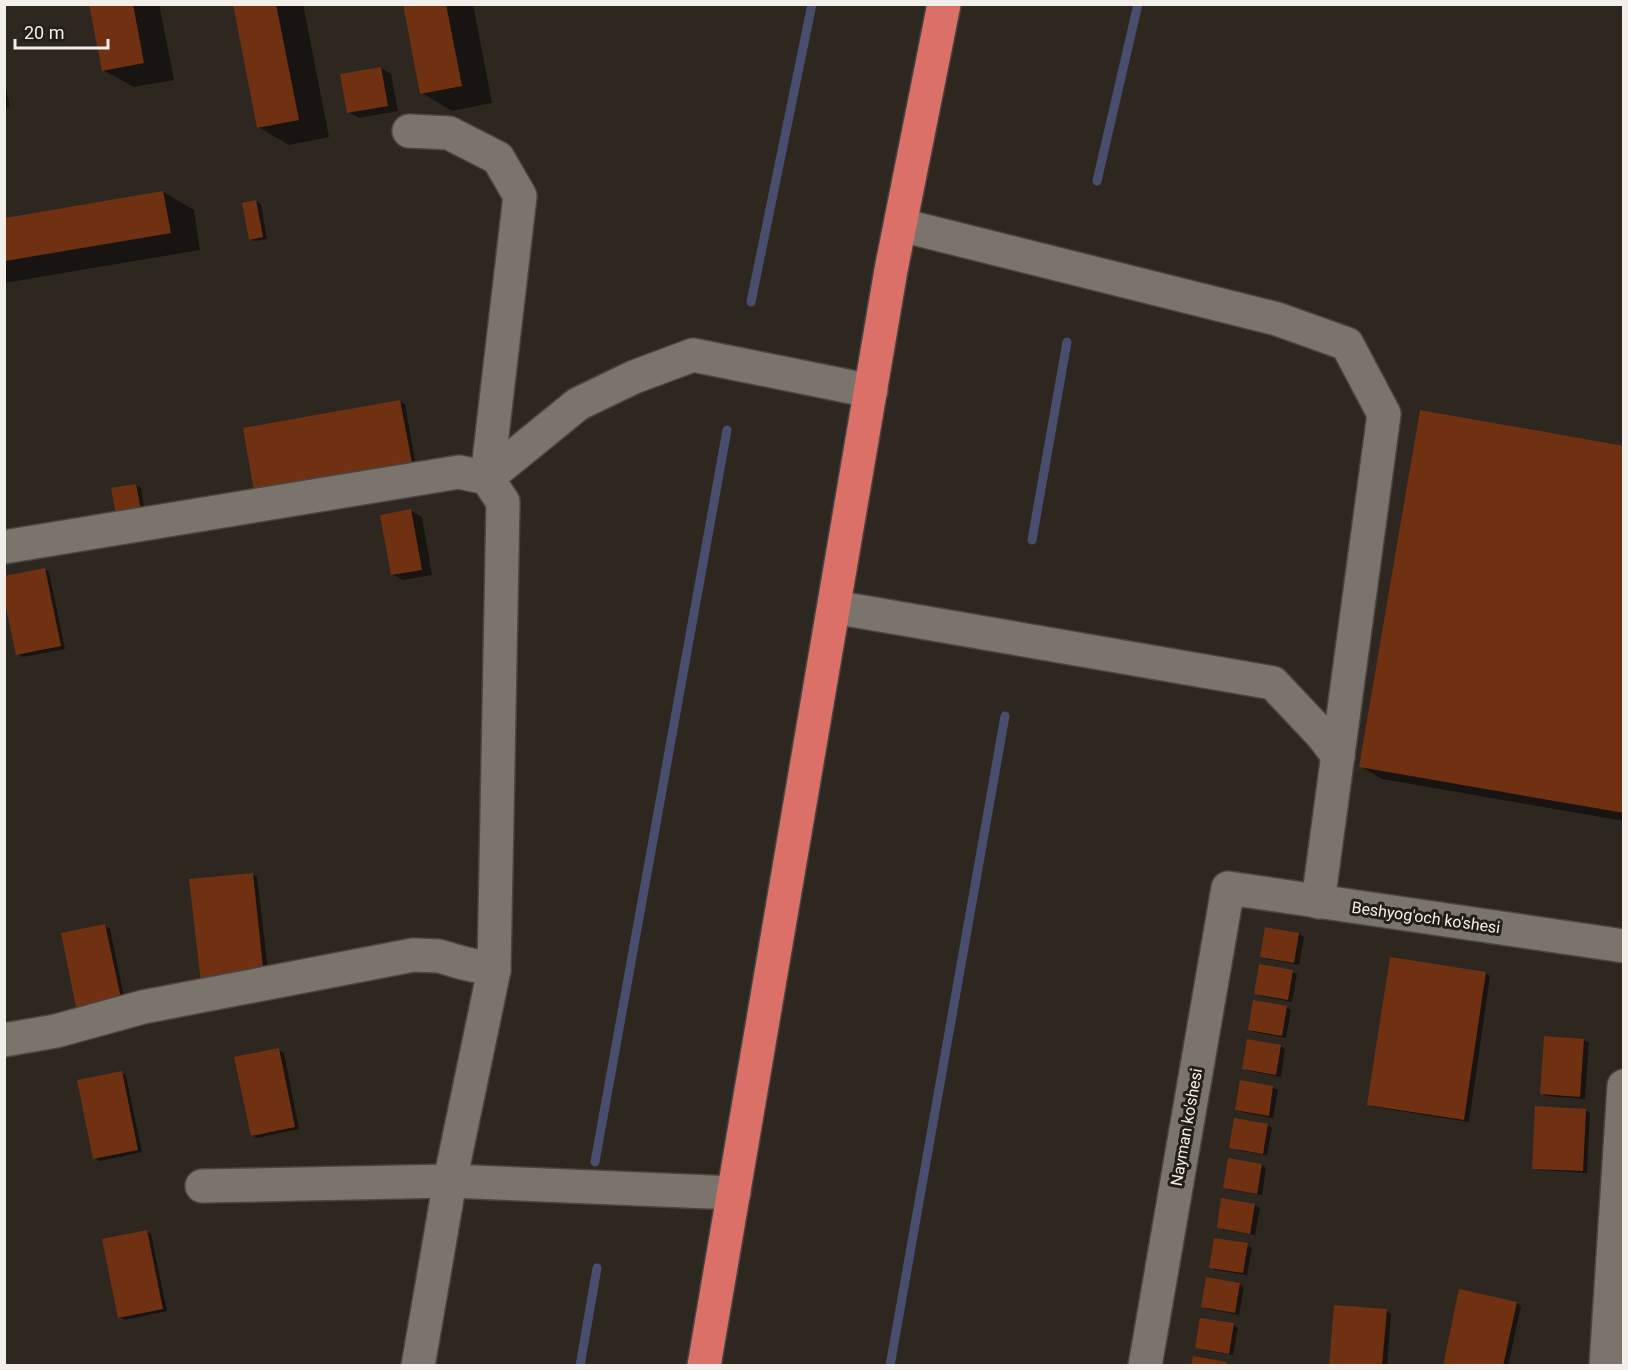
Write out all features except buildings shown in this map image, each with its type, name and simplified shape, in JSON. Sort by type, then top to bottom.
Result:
[{"type":"highway","points":[[704,1365],[871,391],[944,4]]},
{"type":"street","points":[[409,130],[449,133],[498,158],[520,196],[486,478]]},
{"type":"street","points":[[901,225],[1277,319],[1347,344],[1384,414],[1318,902]]},
{"type":"street","points":[[486,478],[578,404],[634,377],[693,355],[871,391]]},
{"type":"street","points":[[4,547],[459,472],[486,478],[503,502],[494,970],[450,1181],[418,1365]]},
{"type":"street","points":[[834,607],[1273,683],[1323,736],[1338,756]]},
{"type":"street","name":"Beshyog'och ko'shesi","points":[[1228,888],[1623,946]]},
{"type":"street","name":"Nayman ko'shesi","points":[[1145,1365],[1228,888]]},
{"type":"street","points":[[4,1040],[56,1031],[143,1007],[413,955],[439,956],[494,970]]},
{"type":"street","points":[[1606,1365],[1623,1086]]},
{"type":"street","points":[[202,1186],[450,1181],[734,1193]]},
{"type":"waterway","points":[[751,302],[812,4]]},
{"type":"waterway","points":[[1097,181],[1138,4]]},
{"type":"waterway","points":[[1032,540],[1067,342]]},
{"type":"waterway","points":[[595,1162],[727,430]]},
{"type":"waterway","points":[[890,1366],[1005,716]]},
{"type":"waterway","points":[[580,1366],[597,1268]]}]
